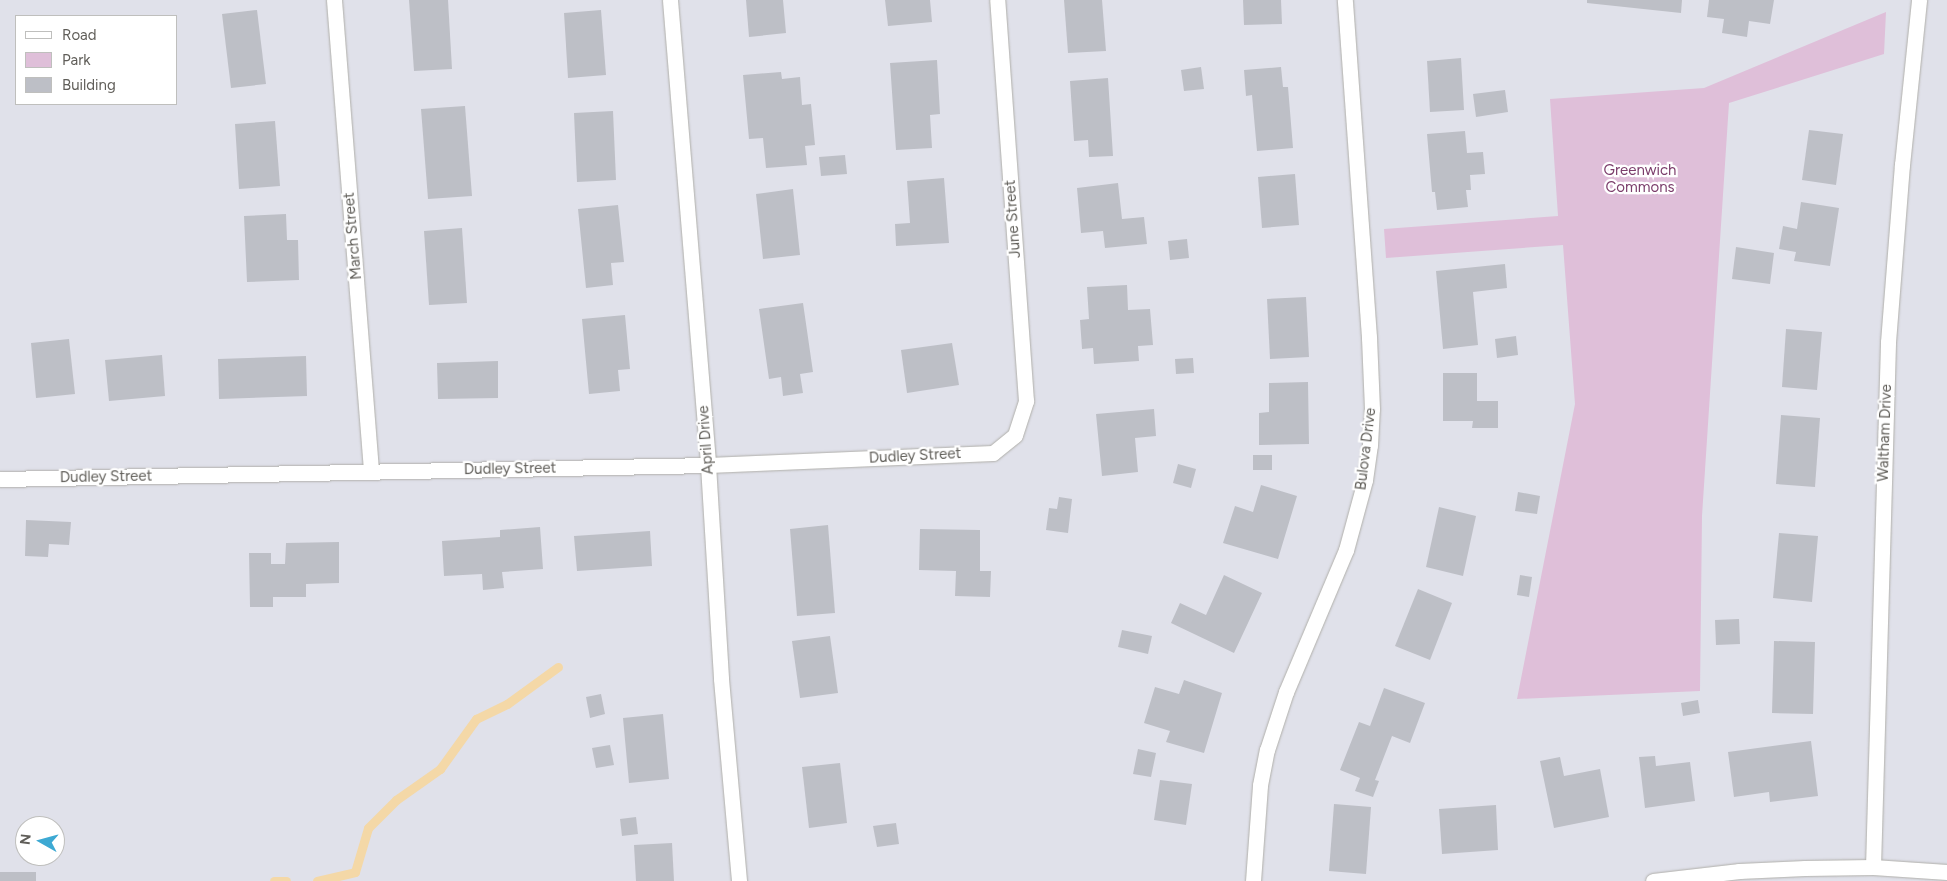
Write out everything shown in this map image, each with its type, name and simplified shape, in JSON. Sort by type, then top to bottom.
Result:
[{"type":"street","name":"March Street","points":[[334,0],[371,471]]},
{"type":"street","name":"April Drive","points":[[670,0],[708,465],[721,678],[739,881]]},
{"type":"street","name":"June Street","points":[[997,0],[1026,402],[1014,436]]},
{"type":"street","name":"Bulova Drive","points":[[1254,881],[1260,785],[1267,750],[1286,692],[1346,550],[1365,480],[1370,445],[1372,409],[1369,337],[1345,0]]},
{"type":"street","name":"Waltham Drive","points":[[1873,868],[1888,342],[1902,164],[1919,0]]},
{"type":"street","name":"Dudley Street","points":[[0,479],[708,465],[994,453],[1014,436]]},
{"type":"street","points":[[1652,881],[1739,871],[1873,868],[1947,872]]},
{"type":"green space","name":"Greenwich Commons","points":[[1886,12],[1884,54],[1729,103],[1702,516],[1700,691],[1517,699],[1575,404],[1563,245],[1386,258],[1384,229],[1558,216],[1550,99],[1704,88]]},
{"type":"building","points":[[409,0],[448,0],[452,69],[414,71]]},
{"type":"building","points":[[746,0],[783,0],[786,33],[749,37]]},
{"type":"building","points":[[885,0],[930,0],[932,22],[888,26]]},
{"type":"building","points":[[1064,0],[1102,0],[1106,51],[1068,53]]},
{"type":"building","points":[[1243,0],[1281,0],[1282,24],[1244,25]]},
{"type":"building","points":[[1587,0],[1682,0],[1681,13],[1587,3]]},
{"type":"building","points":[[1709,0],[1774,0],[1770,24],[1749,21],[1747,37],[1722,33],[1724,19],[1707,17]]},
{"type":"building","points":[[257,10],[266,84],[231,88],[222,14]]},
{"type":"building","points":[[601,10],[606,75],[568,78],[564,13]]},
{"type":"building","points":[[1461,58],[1464,110],[1430,112],[1427,61]]},
{"type":"building","points":[[937,60],[940,114],[930,115],[932,148],[896,150],[890,63]]},
{"type":"building","points":[[1201,67],[1204,89],[1184,91],[1181,70]]},
{"type":"building","points":[[1281,67],[1283,87],[1288,87],[1293,148],[1257,151],[1252,95],[1246,96],[1244,70]]},
{"type":"building","points":[[781,72],[782,79],[800,77],[802,105],[811,104],[815,145],[805,146],[807,165],[766,168],[763,138],[749,139],[743,75]]},
{"type":"building","points":[[1108,78],[1113,156],[1089,157],[1088,140],[1074,141],[1070,81]]},
{"type":"building","points":[[1505,90],[1508,112],[1476,117],[1473,94]]},
{"type":"building","points":[[465,106],[472,196],[428,199],[421,109]]},
{"type":"building","points":[[613,111],[616,180],[577,182],[574,113]]},
{"type":"building","points":[[275,121],[280,186],[239,189],[235,124]]},
{"type":"building","points":[[1809,130],[1843,134],[1836,185],[1802,180]]},
{"type":"building","points":[[1465,131],[1467,153],[1483,152],[1485,174],[1470,175],[1471,190],[1466,190],[1468,207],[1437,210],[1435,192],[1432,192],[1427,134]]},
{"type":"building","points":[[845,155],[847,174],[821,176],[819,157]]},
{"type":"building","points":[[1295,174],[1299,225],[1262,228],[1258,177]]},
{"type":"building","points":[[944,178],[949,243],[896,246],[895,224],[910,223],[907,181]]},
{"type":"building","points":[[1118,183],[1122,219],[1144,217],[1147,244],[1105,248],[1103,231],[1081,233],[1077,188]]},
{"type":"building","points":[[793,189],[800,255],[763,259],[756,194]]},
{"type":"building","points":[[1801,202],[1839,208],[1830,266],[1794,261],[1796,252],[1779,249],[1783,226],[1797,229]]},
{"type":"building","points":[[618,205],[624,262],[611,263],[613,285],[586,288],[578,209]]},
{"type":"building","points":[[286,214],[287,240],[298,240],[299,280],[247,282],[244,216]]},
{"type":"building","points":[[462,228],[467,303],[429,305],[424,231]]},
{"type":"building","points":[[1187,239],[1189,258],[1170,260],[1168,241]]},
{"type":"building","points":[[1736,247],[1774,253],[1770,284],[1732,279]]},
{"type":"building","points":[[1505,264],[1507,288],[1473,292],[1478,345],[1443,349],[1436,271]]},
{"type":"building","points":[[1127,285],[1128,310],[1150,309],[1153,345],[1138,346],[1139,361],[1094,364],[1093,348],[1082,349],[1080,320],[1089,319],[1087,287]]},
{"type":"building","points":[[1306,297],[1309,357],[1270,359],[1267,299]]},
{"type":"building","points":[[803,303],[813,372],[800,374],[803,393],[783,396],[781,377],[769,379],[759,309]]},
{"type":"building","points":[[625,315],[630,369],[618,370],[620,391],[589,394],[582,319]]},
{"type":"building","points":[[1786,329],[1822,332],[1817,390],[1782,387]]},
{"type":"building","points":[[1516,336],[1518,355],[1497,358],[1495,339]]},
{"type":"building","points":[[69,339],[75,394],[36,398],[31,343]]},
{"type":"building","points":[[952,343],[959,385],[907,393],[901,350]]},
{"type":"building","points":[[162,355],[165,396],[109,401],[105,360]]},
{"type":"building","points":[[306,356],[307,396],[219,399],[218,359]]},
{"type":"building","points":[[1193,358],[1194,373],[1176,374],[1175,359]]},
{"type":"building","points":[[498,361],[498,398],[438,399],[437,363]]},
{"type":"building","points":[[1443,373],[1477,373],[1477,401],[1498,401],[1498,428],[1472,428],[1473,421],[1443,421]]},
{"type":"building","points":[[1308,382],[1309,444],[1259,445],[1259,413],[1269,412],[1269,383]]},
{"type":"building","points":[[1154,409],[1156,436],[1135,438],[1138,472],[1102,476],[1096,414]]},
{"type":"building","points":[[1781,415],[1820,418],[1815,487],[1776,484]]},
{"type":"building","points":[[1253,455],[1272,455],[1272,470],[1253,470]]},
{"type":"building","points":[[1178,464],[1196,469],[1191,488],[1173,483]]},
{"type":"building","points":[[1261,485],[1297,496],[1278,559],[1223,543],[1235,506],[1253,512]]},
{"type":"building","points":[[1518,492],[1540,496],[1537,514],[1515,511]]},
{"type":"building","points":[[1059,497],[1072,499],[1068,533],[1046,530],[1049,508],[1057,509]]},
{"type":"building","points":[[1439,507],[1476,516],[1463,576],[1426,567]]},
{"type":"building","points":[[26,520],[71,522],[69,545],[49,544],[48,557],[25,556]]},
{"type":"building","points":[[828,525],[835,613],[797,616],[790,529]]},
{"type":"building","points":[[540,527],[543,569],[502,572],[504,588],[483,590],[482,574],[444,576],[442,541],[500,537],[500,530]]},
{"type":"building","points":[[920,529],[980,530],[980,571],[991,571],[990,597],[955,596],[956,571],[919,570]]},
{"type":"building","points":[[650,531],[652,566],[577,571],[574,536]]},
{"type":"building","points":[[1779,533],[1818,536],[1812,602],[1773,598]]},
{"type":"building","points":[[339,542],[339,583],[306,584],[306,597],[273,597],[273,607],[250,607],[249,553],[271,553],[271,564],[285,564],[286,543]]},
{"type":"building","points":[[1224,575],[1262,593],[1234,653],[1171,623],[1180,603],[1206,615]]},
{"type":"building","points":[[1520,575],[1532,577],[1529,597],[1517,595]]},
{"type":"building","points":[[1418,589],[1452,603],[1430,660],[1395,646]]},
{"type":"building","points":[[1739,619],[1740,644],[1716,645],[1715,620]]},
{"type":"building","points":[[1122,630],[1152,636],[1148,654],[1118,647]]},
{"type":"building","points":[[830,636],[838,693],[800,698],[792,641]]},
{"type":"building","points":[[1774,641],[1815,642],[1813,714],[1772,713]]},
{"type":"building","points":[[1184,680],[1222,693],[1204,753],[1166,742],[1170,731],[1144,723],[1155,687],[1179,694]]},
{"type":"building","points":[[1384,688],[1425,703],[1410,743],[1392,736],[1375,780],[1379,781],[1373,797],[1355,791],[1360,778],[1340,770],[1359,722],[1370,726]]},
{"type":"building","points":[[601,694],[605,714],[590,718],[586,697]]},
{"type":"building","points":[[1698,700],[1700,713],[1683,716],[1681,703]]},
{"type":"building","points":[[663,714],[669,779],[629,783],[623,718]]},
{"type":"building","points":[[1811,741],[1818,796],[1770,802],[1769,792],[1734,797],[1728,752]]},
{"type":"building","points":[[610,745],[614,765],[596,768],[592,748]]},
{"type":"building","points":[[1138,749],[1156,753],[1151,777],[1133,774]]},
{"type":"building","points":[[1655,756],[1656,766],[1690,762],[1695,801],[1645,808],[1639,757]]},
{"type":"building","points":[[1560,757],[1564,776],[1600,769],[1609,817],[1554,828],[1540,761]]},
{"type":"building","points":[[840,763],[847,823],[809,828],[802,767]]},
{"type":"building","points":[[1160,780],[1192,784],[1186,825],[1154,820]]},
{"type":"building","points":[[1334,804],[1371,807],[1366,874],[1329,871]]},
{"type":"building","points":[[1496,805],[1498,850],[1442,854],[1439,809]]},
{"type":"building","points":[[636,817],[638,834],[622,836],[620,819]]},
{"type":"building","points":[[896,823],[899,844],[877,847],[873,826]]},
{"type":"building","points":[[672,843],[674,881],[636,881],[634,845]]},
{"type":"building","points":[[0,872],[36,872],[36,881],[0,881]]},
{"type":"waterway","points":[[317,881],[355,872],[368,828],[396,800],[440,769],[476,719],[507,704],[558,667]]},
{"type":"waterway","points":[[274,881],[286,881]]}]
